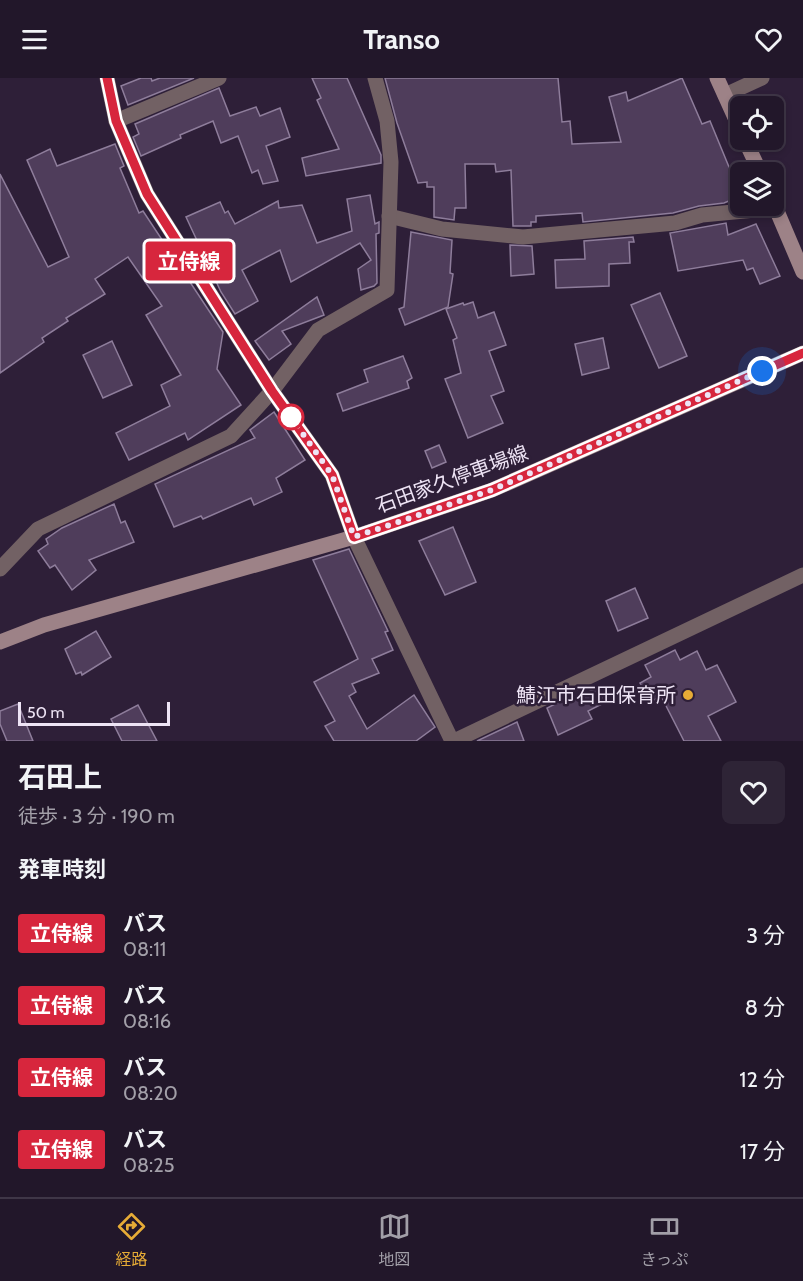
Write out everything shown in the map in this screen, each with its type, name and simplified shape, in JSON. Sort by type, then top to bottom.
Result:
[{"type":"main road","points":[[717,78],[730,106]]},
{"type":"main road","points":[[779,216],[803,272]]},
{"type":"main road","name":"石田家久停車場線","points":[[0,642],[45,625],[354,537],[492,490],[803,353]]},
{"type":"street","points":[[106,78],[116,121],[147,194],[272,391],[332,475],[354,537],[453,741],[803,574]]},
{"type":"street","points":[[116,121],[219,78]]},
{"type":"street","points":[[0,569],[38,529],[231,436],[272,391],[318,330],[387,290],[391,162],[387,121],[375,78]]},
{"type":"street","points":[[725,95],[762,78]]},
{"type":"street","points":[[389,216],[442,229],[523,237],[675,223],[702,215],[730,212]]},
{"type":"building","points":[[141,78],[151,78],[152,81],[160,78],[194,78],[128,105],[121,86]]},
{"type":"building","points":[[312,78],[347,78],[381,155],[381,163],[306,176],[302,158],[339,149],[317,100],[321,98]]},
{"type":"building","points":[[385,78],[558,78],[562,122],[570,121],[572,144],[621,142],[609,97],[626,92],[628,101],[682,78],[702,124],[710,121],[730,169],[730,201],[673,213],[583,222],[582,213],[536,216],[536,222],[531,222],[531,226],[513,226],[511,170],[496,172],[495,164],[465,164],[466,208],[455,208],[454,220],[434,217],[434,187],[427,187],[427,182],[418,183],[397,123]]},
{"type":"building","points":[[219,88],[230,116],[256,107],[260,116],[280,108],[290,137],[266,146],[278,181],[263,184],[258,170],[252,173],[238,136],[221,143],[213,121],[180,135],[181,138],[141,156],[133,137],[139,134],[135,124]]},
{"type":"building","points":[[115,144],[124,166],[120,168],[139,213],[143,211],[223,332],[217,369],[241,405],[188,440],[185,433],[129,460],[116,433],[170,406],[161,385],[181,375],[146,315],[162,306],[128,257],[95,279],[105,294],[66,318],[68,321],[42,338],[44,342],[0,373],[0,174],[48,267],[69,257],[27,160],[50,149],[57,166]]},
{"type":"building","points":[[370,195],[375,224],[379,222],[379,233],[376,234],[377,283],[374,286],[361,290],[358,269],[371,260],[360,243],[291,282],[280,250],[242,270],[258,301],[235,314],[221,292],[186,217],[220,202],[225,213],[228,211],[235,224],[278,201],[279,208],[302,205],[317,243],[352,231],[347,199]]},
{"type":"building","points":[[726,223],[728,235],[756,224],[780,276],[760,284],[753,268],[747,270],[743,260],[678,271],[670,233]]},
{"type":"building","points":[[411,232],[452,240],[450,273],[453,274],[448,307],[405,325],[399,309],[404,307]]},
{"type":"building","points":[[633,237],[634,242],[629,242],[630,263],[609,264],[609,286],[556,288],[555,260],[585,259],[584,241]]},
{"type":"building","points":[[510,245],[532,246],[534,274],[511,276]]},
{"type":"building","points":[[660,293],[687,356],[659,368],[631,305]]},
{"type":"building","points":[[317,297],[324,315],[282,331],[291,344],[269,360],[255,341]]},
{"type":"building","points":[[473,302],[478,318],[494,312],[506,345],[489,351],[504,391],[491,396],[503,423],[468,438],[445,379],[461,373],[453,340],[457,338],[446,309]]},
{"type":"building","points":[[603,338],[609,368],[582,375],[575,344]]},
{"type":"building","points":[[112,341],[132,385],[103,398],[83,355]]},
{"type":"building","points":[[403,356],[412,378],[407,381],[409,388],[343,411],[337,394],[368,382],[364,370]]},
{"type":"building","points":[[274,412],[305,460],[276,478],[282,492],[254,505],[251,498],[203,519],[201,516],[174,527],[155,484],[255,438],[250,430]]},
{"type":"building","points":[[439,445],[446,462],[432,468],[425,451]]},
{"type":"building","points":[[114,504],[121,523],[125,521],[134,542],[89,560],[96,570],[72,590],[55,565],[50,568],[38,551],[48,544],[46,539],[62,528]]},
{"type":"building","points":[[453,527],[476,582],[445,595],[419,541]]},
{"type":"building","points":[[349,549],[388,631],[385,632],[393,650],[372,659],[379,673],[352,684],[356,692],[349,696],[367,729],[414,695],[435,727],[416,741],[334,741],[325,726],[335,721],[314,682],[358,659],[313,560]]},
{"type":"building","points":[[635,588],[648,618],[618,631],[606,601]]},
{"type":"building","points":[[96,631],[111,657],[82,675],[81,672],[76,674],[65,649]]},
{"type":"building","points":[[675,650],[680,660],[697,651],[706,670],[717,665],[736,702],[708,716],[721,741],[684,741],[661,696],[650,702],[640,683],[651,677],[645,665]]},
{"type":"building","points":[[598,687],[606,702],[588,711],[592,719],[558,735],[547,708],[567,698],[569,702]]},
{"type":"building","points":[[18,704],[33,741],[7,741],[0,724],[0,711]]},
{"type":"building","points":[[138,705],[157,741],[122,741],[111,719]]},
{"type":"building","points":[[517,722],[524,741],[477,741]]},
{"type":"bus line","name":"立侍線","points":[[107,78],[116,121],[147,194],[272,391],[332,475],[354,537],[492,490],[803,353]]},
{"type":"place","name":"鯖江市石田保育所","points":[[688,695]]},
{"type":"route","points":[[291,417],[332,475],[354,537],[492,490],[762,371]]}]
